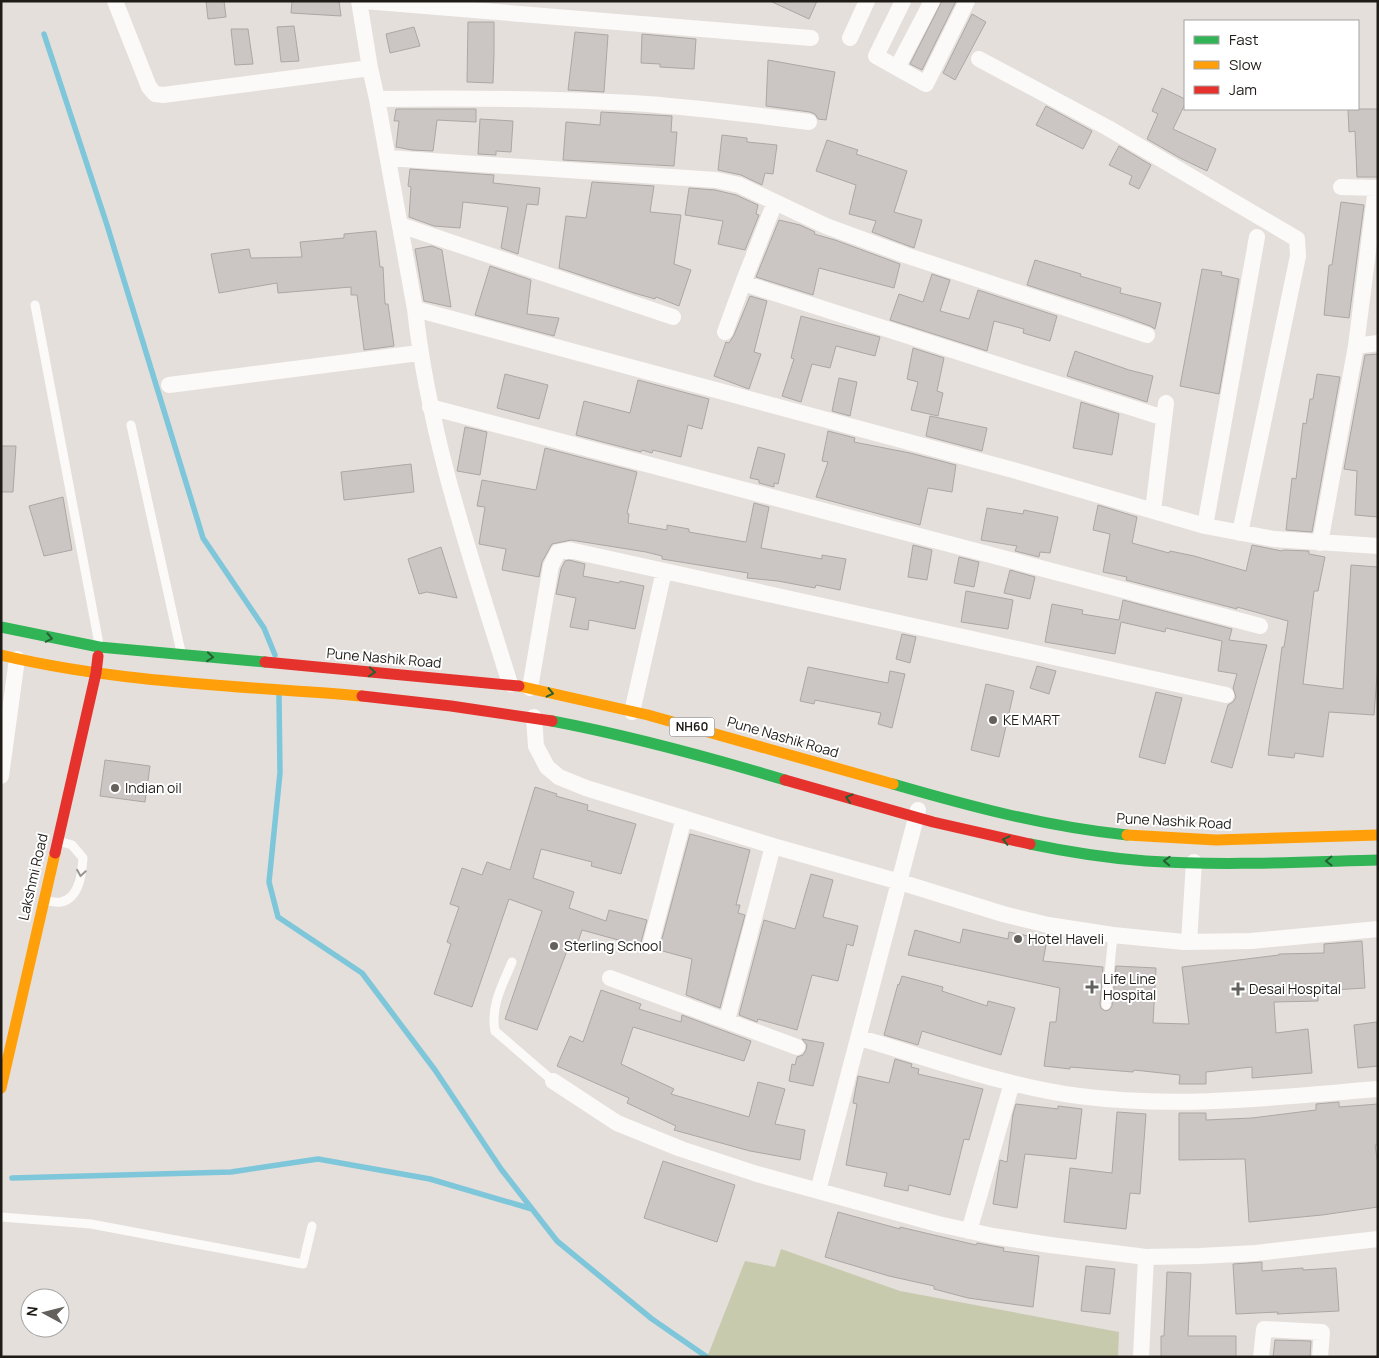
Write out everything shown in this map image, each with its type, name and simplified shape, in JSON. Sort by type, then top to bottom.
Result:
[{"type":"main road","name":"Pune Nashik Road","points":[[1,627],[99,647],[510,684],[730,737],[923,793],[1041,821],[1120,834],[1247,840],[1378,835]]},
{"type":"main road","name":"Lakshmi Road","points":[[1,1088],[56,840],[96,674],[99,647]]},
{"type":"main road","name":"NH60","points":[[9,657],[96,674],[458,705],[534,717],[604,731],[770,775],[916,818],[1024,844],[1073,853],[1152,861],[1228,863],[1378,860]]},
{"type":"street","points":[[115,1],[149,87],[155,94],[163,95],[370,68]]},
{"type":"street","points":[[359,1],[415,309],[419,353],[430,407],[446,475],[510,684]]},
{"type":"street","points":[[364,1],[811,38]]},
{"type":"street","points":[[850,38],[867,1]]},
{"type":"street","points":[[904,1],[876,56],[926,84],[967,1]]},
{"type":"street","points":[[897,68],[932,1]]},
{"type":"street","points":[[979,59],[1108,128],[1297,238],[1298,256],[1240,533]]},
{"type":"street","points":[[377,99],[507,98],[601,101],[658,105],[809,122]]},
{"type":"street","points":[[388,158],[716,180],[739,185],[826,226],[896,252],[1147,335]]},
{"type":"street","points":[[1320,543],[1356,346],[1377,188],[1342,187]]},
{"type":"street","points":[[725,332],[775,202]]},
{"type":"street","points":[[400,224],[673,316]]},
{"type":"street","points":[[1205,526],[1258,237]]},
{"type":"street","points":[[743,283],[1165,410],[1153,511]]},
{"type":"street","points":[[415,309],[1013,470],[1205,526],[1274,539],[1378,546]]},
{"type":"street","points":[[1356,346],[1378,343]]},
{"type":"street","points":[[169,385],[419,353]]},
{"type":"street","points":[[430,407],[1260,626]]},
{"type":"street","points":[[530,688],[551,566],[558,552],[569,550],[1226,696]]},
{"type":"street","points":[[632,712],[664,571]]},
{"type":"street","points":[[1,776],[9,657]]},
{"type":"street","points":[[534,717],[536,746],[547,767],[559,778],[773,846],[1003,914],[1048,925],[1113,935],[1189,942],[1251,941],[1378,929]]},
{"type":"street","points":[[818,1191],[860,1038],[883,942],[923,793]]},
{"type":"street","points":[[650,946],[684,818]]},
{"type":"street","points":[[727,1020],[773,846]]},
{"type":"street","points":[[1189,942],[1194,862]]},
{"type":"street","points":[[610,978],[797,1047]]},
{"type":"street","points":[[860,1038],[1012,1083],[1080,1096],[1143,1101],[1218,1101],[1378,1089]]},
{"type":"street","points":[[553,1081],[617,1123],[681,1149],[757,1174],[968,1231],[1050,1245],[1146,1256],[1256,1253],[1378,1239]]},
{"type":"street","points":[[968,1231],[1012,1083]]},
{"type":"street","points":[[1141,1357],[1146,1256]]},
{"type":"street","points":[[1261,1357],[1264,1329],[1322,1332],[1320,1357]]},
{"type":"lane","points":[[34,306],[99,647]]},
{"type":"lane","points":[[131,425],[181,655]]},
{"type":"lane","points":[[43,901],[62,902],[70,897],[79,885],[83,858],[72,845],[56,840]]},
{"type":"lane","points":[[1106,1005],[1113,935]]},
{"type":"lane","points":[[512,962],[495,1007],[493,1019],[495,1031],[553,1081]]},
{"type":"lane","points":[[1,1217],[91,1224],[303,1264],[312,1226]]},
{"type":"green space","points":[[781,1249],[900,1291],[1119,1332],[1118,1357],[712,1357],[708,1355],[745,1261],[775,1267]]},
{"type":"building","points":[[206,1],[224,1],[226,17],[208,19]]},
{"type":"building","points":[[292,1],[339,1],[341,16],[291,13]]},
{"type":"building","points":[[770,1],[817,1],[809,19]]},
{"type":"building","points":[[942,1],[956,1],[922,70],[910,64]]},
{"type":"building","points":[[972,14],[986,22],[955,80],[943,73]]},
{"type":"building","points":[[468,22],[494,22],[493,83],[467,82]]},
{"type":"building","points":[[294,26],[299,61],[281,62],[277,27]]},
{"type":"building","points":[[414,27],[420,46],[390,53],[386,34]]},
{"type":"building","points":[[231,29],[248,29],[253,64],[235,65]]},
{"type":"building","points":[[575,32],[608,35],[604,92],[568,90]]},
{"type":"building","points":[[642,34],[696,39],[694,69],[660,67],[660,64],[641,63]]},
{"type":"building","points":[[768,60],[835,72],[826,120],[818,119],[815,114],[810,112],[766,106]]},
{"type":"building","points":[[1162,88],[1184,99],[1184,106],[1173,129],[1216,149],[1207,171],[1147,139],[1158,114],[1152,111]]},
{"type":"building","points":[[1046,106],[1092,131],[1083,149],[1036,125]]},
{"type":"building","points":[[396,109],[476,109],[476,122],[437,120],[433,151],[412,150],[396,147],[399,121],[394,121]]},
{"type":"building","points":[[1378,109],[1378,177],[1357,177],[1355,131],[1349,132],[1348,110]]},
{"type":"building","points":[[601,112],[672,116],[671,132],[677,132],[674,166],[563,160],[566,122],[600,125]]},
{"type":"building","points":[[480,119],[513,121],[511,152],[496,151],[496,155],[478,154]]},
{"type":"building","points":[[722,135],[747,138],[747,142],[777,145],[773,174],[765,173],[762,185],[741,175],[718,170]]},
{"type":"building","points":[[827,140],[858,150],[856,154],[907,171],[894,212],[922,220],[914,248],[872,232],[876,221],[849,214],[856,185],[816,171]]},
{"type":"building","points":[[1119,146],[1151,165],[1139,189],[1129,184],[1132,176],[1109,165]]},
{"type":"building","points":[[410,169],[494,175],[493,183],[540,188],[538,205],[527,204],[518,254],[501,248],[508,207],[463,202],[460,228],[434,226],[409,217],[411,187],[408,186]]},
{"type":"building","points":[[592,182],[654,186],[650,212],[681,215],[674,264],[691,270],[679,306],[656,297],[655,299],[634,293],[559,268],[566,216],[586,218]]},
{"type":"building","points":[[689,188],[715,190],[736,195],[758,205],[756,214],[759,215],[745,250],[718,244],[723,221],[685,215]]},
{"type":"building","points":[[1341,202],[1364,205],[1349,318],[1324,315],[1329,265],[1332,265]]},
{"type":"building","points":[[779,220],[800,225],[815,232],[814,234],[900,264],[894,288],[819,268],[813,295],[756,277]]},
{"type":"building","points":[[376,231],[380,267],[383,267],[385,304],[388,304],[394,346],[364,350],[357,295],[351,295],[351,287],[278,293],[277,283],[219,293],[211,254],[249,249],[251,258],[302,257],[300,242],[344,238],[344,234]]},
{"type":"building","points":[[432,246],[442,250],[451,307],[424,301],[415,249]]},
{"type":"building","points":[[1035,260],[1121,288],[1120,293],[1161,303],[1155,329],[1123,316],[1027,285]]},
{"type":"building","points":[[490,266],[531,280],[527,314],[559,318],[554,336],[475,315]]},
{"type":"building","points":[[1202,269],[1222,272],[1221,275],[1239,279],[1219,394],[1180,386]]},
{"type":"building","points":[[932,274],[950,280],[940,311],[969,319],[978,290],[1057,316],[1050,341],[1023,333],[1024,329],[994,321],[987,351],[890,320],[899,294],[923,302]]},
{"type":"building","points":[[750,296],[767,301],[754,352],[761,354],[749,389],[714,376],[726,342],[729,343],[734,335]]},
{"type":"building","points":[[801,316],[880,337],[875,356],[836,346],[830,368],[812,364],[801,402],[782,396],[794,359],[791,358]]},
{"type":"building","points":[[913,348],[944,358],[937,391],[943,393],[938,416],[911,410],[918,382],[907,379]]},
{"type":"building","points":[[1075,351],[1129,370],[1153,376],[1147,402],[1067,376]]},
{"type":"building","points":[[1378,354],[1378,517],[1355,515],[1357,471],[1344,469],[1365,355]]},
{"type":"building","points":[[505,374],[548,385],[539,419],[497,408]]},
{"type":"building","points":[[1317,374],[1340,377],[1312,532],[1286,530],[1292,478],[1296,479],[1303,423],[1306,424]]},
{"type":"building","points":[[839,378],[857,382],[850,416],[832,411]]},
{"type":"building","points":[[638,380],[709,399],[702,429],[688,425],[681,457],[653,450],[652,453],[642,450],[641,452],[576,435],[584,401],[630,413]]},
{"type":"building","points":[[1081,402],[1119,414],[1112,455],[1073,448]]},
{"type":"building","points":[[930,416],[987,428],[982,451],[926,436]]},
{"type":"building","points":[[465,427],[487,432],[480,475],[457,471]]},
{"type":"building","points":[[828,431],[855,438],[854,442],[910,453],[956,465],[952,492],[928,488],[920,525],[816,497],[828,462],[822,461]]},
{"type":"building","points":[[1,446],[16,446],[13,492],[1,492]]},
{"type":"building","points":[[758,447],[785,454],[778,484],[774,483],[774,487],[759,483],[759,480],[750,478]]},
{"type":"building","points":[[545,448],[637,472],[627,513],[629,514],[628,523],[667,530],[667,525],[689,529],[689,532],[746,542],[754,503],[769,507],[761,548],[822,559],[822,555],[846,559],[840,590],[816,585],[815,588],[778,581],[747,578],[748,573],[662,559],[662,556],[646,552],[571,540],[552,544],[542,562],[539,577],[502,570],[506,549],[479,544],[485,507],[477,506],[482,480],[536,490]]},
{"type":"building","points":[[411,464],[414,492],[344,500],[341,472]]},
{"type":"building","points":[[63,497],[72,550],[44,556],[29,506]]},
{"type":"building","points":[[1098,505],[1137,517],[1132,543],[1169,553],[1170,551],[1194,556],[1246,571],[1252,545],[1282,551],[1309,551],[1309,554],[1325,557],[1318,591],[1314,591],[1303,684],[1343,689],[1351,565],[1378,567],[1378,663],[1374,715],[1329,712],[1323,757],[1295,753],[1294,758],[1268,755],[1282,647],[1284,647],[1288,621],[1126,580],[1127,577],[1103,572],[1110,534],[1093,530]]},
{"type":"building","points":[[987,508],[1023,514],[1024,510],[1058,517],[1050,553],[1040,552],[1039,557],[1015,551],[1017,546],[981,540]]},
{"type":"building","points":[[913,545],[932,550],[927,580],[908,577]]},
{"type":"building","points":[[441,547],[457,598],[427,592],[419,594],[408,559]]},
{"type":"building","points":[[959,557],[979,562],[974,587],[954,583]]},
{"type":"building","points":[[569,560],[585,564],[583,576],[644,586],[635,629],[589,620],[588,630],[570,627],[576,598],[556,594],[561,569],[565,561]]},
{"type":"building","points":[[1010,570],[1035,577],[1030,599],[1004,593]]},
{"type":"building","points":[[966,591],[1013,600],[1008,629],[961,622]]},
{"type":"building","points":[[1123,600],[1232,629],[1229,640],[1267,645],[1232,768],[1211,762],[1228,705],[1236,697],[1233,688],[1237,674],[1218,671],[1222,641],[1166,628],[1165,632],[1121,622],[1115,654],[1045,642],[1052,604],[1083,610],[1082,614],[1119,620]]},
{"type":"building","points":[[902,634],[916,637],[910,663],[896,659]]},
{"type":"building","points":[[1037,666],[1056,671],[1049,694],[1030,688]]},
{"type":"building","points":[[808,667],[888,683],[890,671],[905,674],[892,728],[878,724],[881,713],[815,700],[814,704],[800,701]]},
{"type":"building","name":"KE MART","points":[[986,684],[1014,691],[999,757],[971,750]]},
{"type":"building","points":[[1156,692],[1182,698],[1165,764],[1139,757]]},
{"type":"building","points":[[105,760],[150,766],[145,802],[100,796]]},
{"type":"building","name":"Sterling School","points":[[535,787],[557,794],[556,796],[588,805],[587,810],[636,824],[621,874],[591,866],[592,862],[541,849],[533,878],[574,892],[569,908],[606,921],[609,910],[647,920],[640,946],[582,930],[575,951],[568,948],[537,1030],[505,1019],[542,911],[509,899],[472,1007],[434,994],[451,944],[447,942],[459,907],[450,904],[462,868],[482,875],[487,862],[510,870]]},
{"type":"building","points":[[690,834],[750,850],[736,905],[740,905],[738,913],[745,915],[720,1008],[686,995],[692,959],[659,950]]},
{"type":"building","points":[[811,874],[833,880],[823,917],[858,926],[853,946],[847,944],[838,981],[812,975],[797,1030],[758,1019],[757,1022],[739,1015],[764,920],[795,929]]},
{"type":"building","points":[[963,929],[1008,939],[1009,932],[1047,940],[1043,961],[1103,967],[1100,1004],[1101,1008],[1105,1011],[1109,1010],[1112,1006],[1116,966],[1156,968],[1153,1023],[1189,1024],[1182,967],[1279,954],[1324,953],[1324,944],[1362,941],[1365,988],[1318,991],[1318,1001],[1274,1002],[1276,1033],[1308,1029],[1312,1073],[1252,1078],[1252,1067],[1206,1072],[1206,1084],[1179,1084],[1180,1075],[1134,1070],[1133,1072],[1044,1066],[1050,1022],[1056,1022],[1060,988],[908,955],[915,930],[960,943]]},
{"type":"building","points":[[902,976],[943,987],[942,991],[987,1006],[988,1001],[1015,1008],[1001,1055],[922,1031],[918,1045],[884,1035]]},
{"type":"building","points":[[601,990],[641,1004],[639,1009],[681,1022],[682,1015],[751,1041],[744,1061],[633,1027],[621,1064],[674,1089],[671,1094],[749,1117],[758,1082],[785,1089],[775,1124],[805,1130],[800,1160],[750,1151],[674,1130],[676,1126],[627,1103],[629,1098],[557,1066],[570,1036],[583,1042]]},
{"type":"building","points":[[1377,1022],[1378,1066],[1358,1068],[1354,1025]]},
{"type":"building","points":[[802,1039],[824,1043],[813,1086],[789,1081],[792,1064],[795,1065],[797,1057],[803,1055],[806,1050],[807,1045]]},
{"type":"building","points":[[895,1059],[912,1064],[911,1067],[919,1069],[918,1074],[983,1089],[969,1140],[964,1139],[950,1195],[909,1185],[908,1191],[884,1186],[887,1173],[846,1165],[857,1104],[853,1103],[858,1076],[889,1083]]},
{"type":"building","points":[[1339,1102],[1339,1107],[1378,1104],[1378,1145],[1375,1145],[1378,1165],[1378,1207],[1249,1222],[1245,1159],[1179,1160],[1179,1113],[1206,1113],[1206,1120],[1252,1118],[1316,1110],[1316,1104]]},
{"type":"building","points":[[1016,1104],[1058,1109],[1058,1106],[1082,1109],[1076,1159],[1025,1154],[1017,1208],[993,1204],[1000,1160],[1007,1162]]},
{"type":"building","points":[[1117,1112],[1146,1114],[1140,1194],[1130,1193],[1126,1229],[1064,1222],[1070,1168],[1112,1173]]},
{"type":"building","points":[[663,1161],[735,1185],[717,1242],[644,1218]]},
{"type":"building","points":[[838,1212],[900,1229],[900,1227],[976,1245],[977,1243],[1004,1248],[1003,1251],[1039,1256],[1033,1307],[968,1298],[934,1289],[934,1286],[889,1276],[825,1257]]},
{"type":"building","points":[[1262,1262],[1262,1271],[1336,1268],[1339,1311],[1236,1314],[1233,1264]]},
{"type":"building","points":[[1086,1266],[1115,1269],[1110,1314],[1081,1311]]},
{"type":"building","points":[[1167,1272],[1191,1273],[1188,1336],[1236,1336],[1236,1357],[1161,1357],[1161,1336],[1164,1336]]},
{"type":"building","points":[[1275,1340],[1311,1341],[1310,1357],[1273,1357]]},
{"type":"waterway","points":[[44,34],[107,225],[203,538],[264,628],[275,655]]},
{"type":"waterway","points":[[279,696],[280,773],[269,882],[278,917],[362,973],[435,1070],[501,1169],[557,1241],[652,1319],[707,1357]]},
{"type":"waterway","points":[[12,1178],[231,1172],[318,1159],[430,1179],[532,1209]]},
{"type":"traffic: fast","points":[[1,627],[99,647],[265,662]]},
{"type":"traffic: fast","points":[[552,721],[611,733],[785,780]]},
{"type":"traffic: fast","points":[[893,784],[979,808],[1038,821],[1127,835]]},
{"type":"traffic: fast","points":[[1030,844],[1073,852],[1146,861],[1262,863],[1378,860]]},
{"type":"traffic: slow","points":[[1,655],[90,672],[135,678],[362,696]]},
{"type":"traffic: slow","points":[[519,686],[648,715],[893,784]]},
{"type":"traffic: slow","points":[[1127,835],[1216,840],[1378,835]]},
{"type":"traffic: slow","points":[[1,1088],[55,853]]},
{"type":"traffic: jam","points":[[55,853],[96,673],[98,656]]},
{"type":"traffic: jam","points":[[265,662],[519,686]]},
{"type":"traffic: jam","points":[[362,696],[451,706],[552,721]]},
{"type":"traffic: jam","points":[[785,780],[933,822],[1030,844]]},
{"type":"place","name":"KE MART","points":[[993,720]]},
{"type":"place","name":"Indian oil","points":[[115,788]]},
{"type":"place","name":"Hotel Haveli","points":[[1018,939]]},
{"type":"place","name":"Sterling School","points":[[554,946]]},
{"type":"place","name":"Life Line Hospital","points":[[1092,987]]},
{"type":"place","name":"Desai Hospital","points":[[1238,989]]}]
